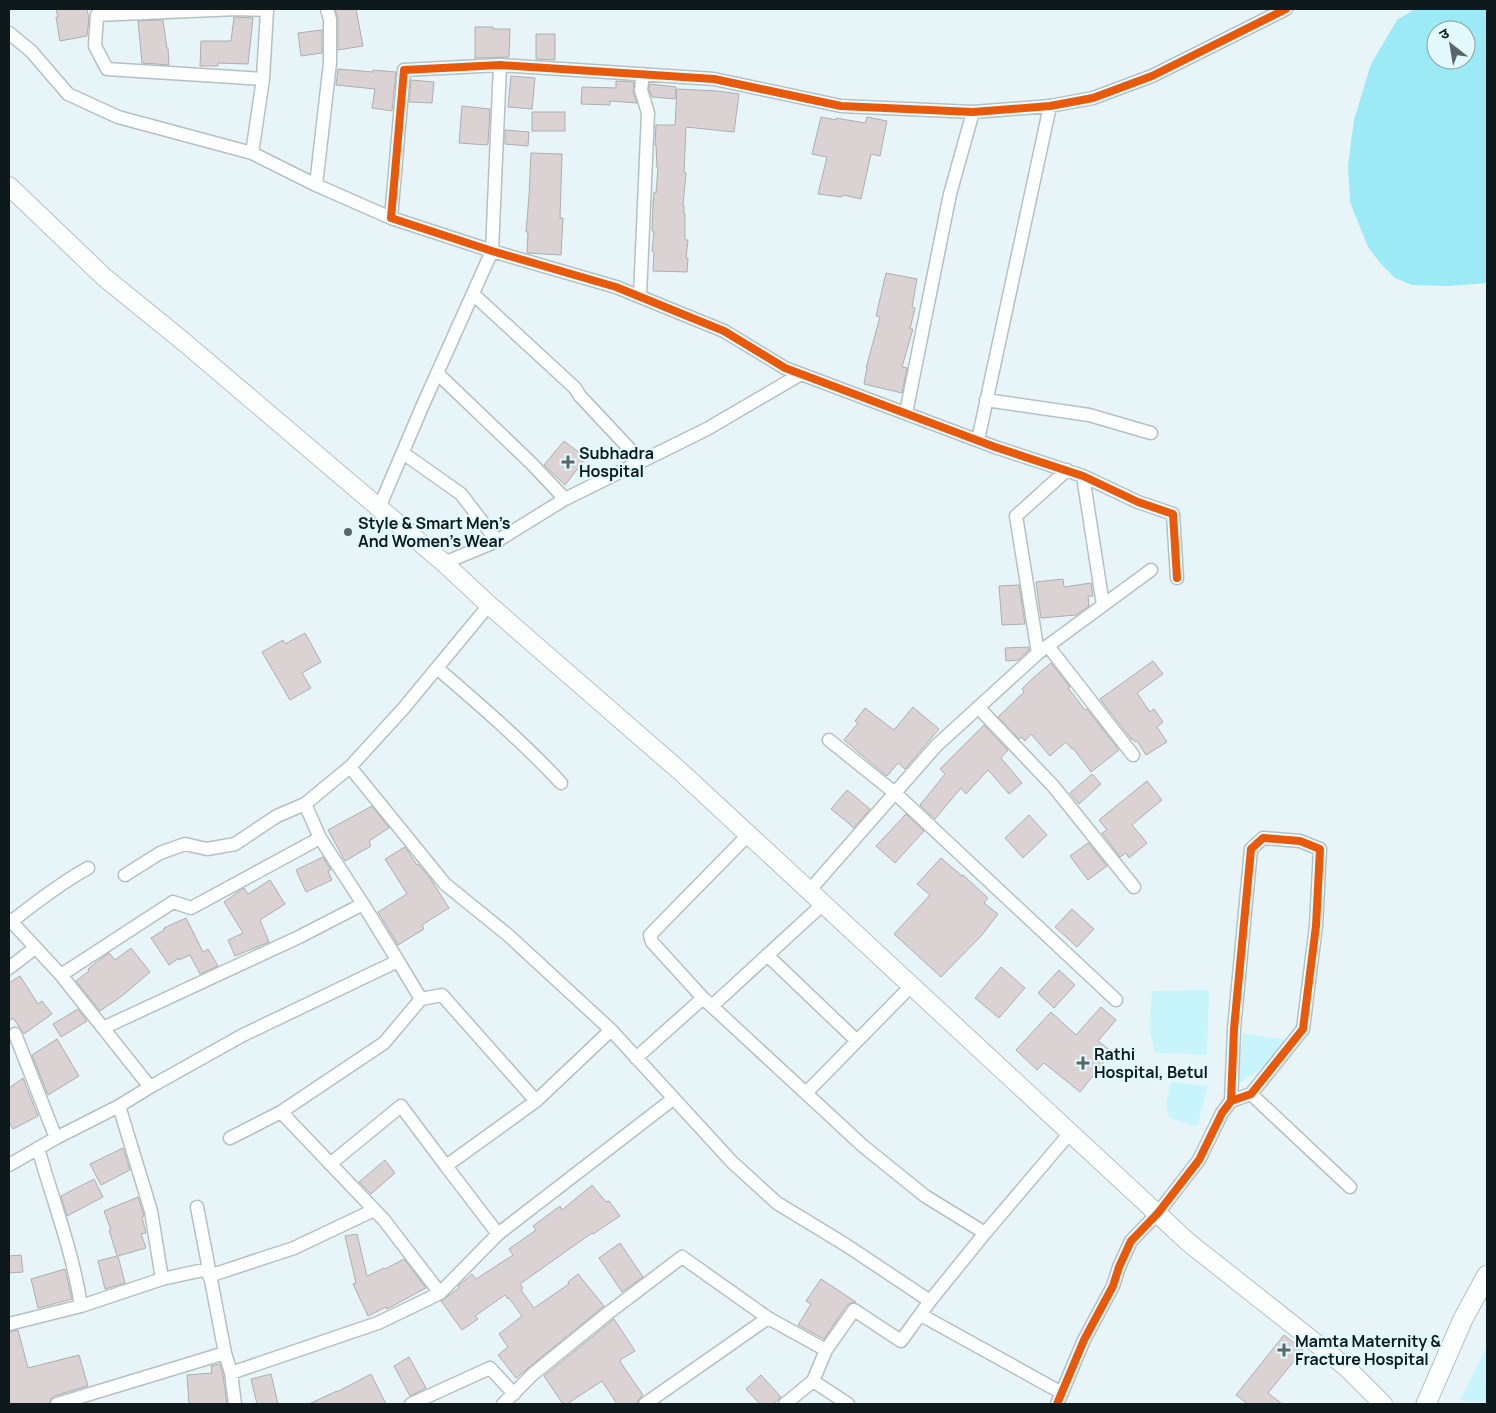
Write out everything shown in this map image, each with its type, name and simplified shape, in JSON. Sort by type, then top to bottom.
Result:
[{"type":"main road","points":[[9,186],[104,277],[184,342],[380,508],[681,772],[1188,1242],[1346,1367],[1383,1404]]},
{"type":"main road","points":[[1426,1404],[1463,1319],[1487,1275]]},
{"type":"street","points":[[252,153],[263,79],[267,10],[237,9],[97,15],[95,46],[106,69],[263,79]]},
{"type":"street","points":[[316,185],[330,63],[330,20],[327,9]]},
{"type":"street","points":[[391,218],[404,70],[500,65],[714,79],[841,106],[973,112],[1050,106],[1093,98],[1152,76],[1286,9]]},
{"type":"street","points":[[9,33],[31,51],[68,94],[118,117],[252,153],[316,185],[391,218],[640,296],[724,331],[785,368],[978,440],[1083,476],[1138,502],[1173,514],[1177,578]]},
{"type":"street","points":[[380,508],[437,373],[492,251],[500,65]]},
{"type":"street","points":[[640,296],[648,113],[642,90],[642,74]]},
{"type":"street","points":[[978,440],[1050,106]]},
{"type":"street","points":[[906,413],[950,194],[973,112]]},
{"type":"street","points":[[473,294],[575,388],[580,396],[641,461]]},
{"type":"street","points":[[437,373],[527,459],[565,499]]},
{"type":"street","points":[[444,563],[497,541],[565,499],[706,428],[801,374]]},
{"type":"street","points":[[986,400],[1089,415],[1150,433]]},
{"type":"street","points":[[403,453],[462,494],[497,541]]},
{"type":"street","points":[[1066,470],[1016,516],[1043,649],[1133,755]]},
{"type":"street","points":[[1083,476],[1103,605]]},
{"type":"street","points":[[809,891],[936,746],[1043,649],[1151,570]]},
{"type":"street","points":[[125,875],[160,853],[185,844],[207,850],[234,844],[277,816],[305,804],[350,767],[403,709],[489,605]]},
{"type":"street","points":[[437,668],[545,766],[561,784]]},
{"type":"street","points":[[978,707],[1054,787],[1134,887]]},
{"type":"street","points":[[829,740],[895,793],[1116,1000]]},
{"type":"street","points":[[350,767],[446,884],[508,934],[611,1030],[732,1162],[777,1203],[846,1245],[930,1301]]},
{"type":"street","points":[[305,804],[320,838],[421,999]]},
{"type":"street","points":[[748,835],[650,935],[652,942],[707,1002],[863,1146],[924,1196],[985,1233]]},
{"type":"street","points":[[60,975],[173,902],[191,908],[320,838]]},
{"type":"street","points":[[921,1315],[1060,1399],[1084,1340],[1113,1286],[1119,1267],[1131,1242],[1158,1213],[1199,1160],[1222,1113],[1231,1101],[1251,1094],[1302,1029],[1316,926],[1320,849],[1300,841],[1263,838],[1251,849],[1234,1029],[1231,1101]]},
{"type":"street","points":[[88,868],[38,900],[10,921],[60,975],[150,1087]]},
{"type":"street","points":[[103,1028],[232,967],[299,938],[363,904]]},
{"type":"street","points":[[636,1058],[767,955],[823,904]]},
{"type":"street","points":[[9,968],[35,948]]},
{"type":"street","points":[[767,955],[857,1041]]},
{"type":"street","points":[[9,1165],[56,1138],[120,1106],[243,1035],[398,960]]},
{"type":"street","points":[[806,1093],[910,986]]},
{"type":"street","points":[[230,1138],[281,1112],[384,1043],[421,999],[442,994],[536,1101]]},
{"type":"street","points":[[446,1166],[536,1101],[611,1030]]},
{"type":"street","points":[[15,1034],[56,1138]]},
{"type":"street","points":[[1251,1094],[1350,1187]]},
{"type":"street","points":[[231,1373],[378,1323],[440,1293],[498,1234],[673,1098]]},
{"type":"street","points":[[120,1106],[151,1211],[162,1279]]},
{"type":"street","points":[[330,1164],[401,1106],[498,1234]]},
{"type":"street","points":[[281,1112],[384,1220],[440,1293]]},
{"type":"street","points":[[785,1404],[813,1381],[826,1350],[854,1310],[901,1341],[930,1301],[985,1233],[1070,1133]]},
{"type":"street","points":[[38,1148],[69,1250],[81,1306]]},
{"type":"street","points":[[197,1207],[225,1354],[231,1373],[235,1404]]},
{"type":"street","points":[[9,1324],[81,1306],[162,1279],[209,1273],[294,1248],[374,1210]]},
{"type":"street","points":[[503,1404],[533,1374],[599,1320],[682,1257],[768,1318],[826,1350]]},
{"type":"street","points":[[645,1404],[768,1318]]},
{"type":"street","points":[[57,1404],[225,1354]]},
{"type":"street","points":[[411,1404],[490,1368],[514,1394]]},
{"type":"street","points":[[813,1381],[848,1404]]},
{"type":"shaded area","points":[[1209,990],[1207,1055],[1155,1053],[1149,1026],[1152,991]]},
{"type":"shaded area","points":[[1243,1033],[1285,1040],[1264,1067],[1237,1085]]},
{"type":"shaded area","points":[[1171,1082],[1208,1086],[1197,1127],[1168,1117],[1166,1102]]},
{"type":"shaded area","points":[[1487,1346],[1487,1402],[1460,1400]]},
{"type":"water","points":[[1415,9],[1487,9],[1487,283],[1449,286],[1412,285],[1395,278],[1368,247],[1350,202],[1348,165],[1354,120],[1371,64],[1397,20]]},
{"type":"building","points":[[56,9],[87,9],[89,19],[87,36],[60,41]]},
{"type":"building","points":[[335,9],[356,9],[363,46],[338,50],[338,19]]},
{"type":"building","points":[[234,17],[253,18],[248,64],[218,63],[218,66],[200,66],[201,41],[231,41]]},
{"type":"building","points":[[163,20],[169,65],[142,63],[138,21]]},
{"type":"building","points":[[475,27],[510,29],[509,57],[475,58]]},
{"type":"building","points":[[322,30],[322,53],[301,56],[298,33]]},
{"type":"building","points":[[536,34],[555,34],[555,60],[536,59]]},
{"type":"building","points":[[338,69],[396,72],[392,111],[372,108],[375,89],[336,85]]},
{"type":"building","points":[[511,76],[535,78],[532,109],[508,107]]},
{"type":"building","points":[[411,80],[434,82],[432,103],[409,102]]},
{"type":"building","points":[[616,81],[634,82],[633,92],[637,103],[610,101],[610,105],[581,104],[582,87],[616,88]]},
{"type":"building","points":[[650,84],[676,87],[675,99],[652,97],[649,89]]},
{"type":"building","points":[[677,89],[739,94],[734,132],[686,127],[684,172],[686,173],[683,205],[685,240],[688,240],[687,272],[653,271],[653,203],[654,192],[656,193],[658,168],[655,145],[656,125],[675,125]]},
{"type":"building","points":[[462,106],[490,109],[487,145],[459,143]]},
{"type":"building","points":[[532,112],[565,112],[565,131],[532,131]]},
{"type":"building","points":[[821,117],[865,123],[867,117],[887,121],[880,156],[871,154],[861,199],[843,195],[842,197],[818,194],[827,157],[812,154]]},
{"type":"building","points":[[505,130],[529,132],[528,146],[505,144]]},
{"type":"building","points":[[531,153],[562,154],[560,218],[563,218],[561,255],[527,253],[528,232],[526,232]]},
{"type":"building","points":[[886,273],[917,279],[912,307],[915,308],[910,329],[913,329],[902,367],[907,368],[902,393],[864,384],[866,368],[880,317],[876,316]]},
{"type":"building","points":[[564,441],[586,458],[565,485],[544,465]]},
{"type":"building","points":[[1063,579],[1064,587],[1091,583],[1093,596],[1088,596],[1089,606],[1076,615],[1041,618],[1036,582]]},
{"type":"building","points":[[1019,585],[1025,624],[1002,625],[999,586]]},
{"type":"building","points":[[305,633],[321,662],[302,673],[311,688],[290,700],[262,652],[283,640],[285,644]]},
{"type":"building","points":[[1029,647],[1029,650],[1018,660],[1006,661],[1005,648]]},
{"type":"building","points":[[1153,661],[1163,674],[1137,693],[1150,712],[1154,709],[1163,722],[1157,727],[1167,742],[1146,755],[1137,741],[1132,740],[1100,699]]},
{"type":"building","points":[[1051,663],[1085,710],[1087,709],[1119,750],[1091,772],[1073,748],[1066,742],[1050,756],[1031,734],[1025,741],[1021,737],[1019,739],[998,717],[1024,692],[1022,689]]},
{"type":"building","points":[[913,707],[939,729],[905,769],[898,763],[887,776],[844,740],[858,723],[855,721],[865,708],[894,730]]},
{"type":"building","points":[[984,725],[1008,750],[1001,758],[1022,783],[1009,794],[988,770],[966,794],[961,788],[935,819],[920,805],[945,774],[940,769]]},
{"type":"building","points":[[1092,774],[1101,784],[1079,804],[1070,793]]},
{"type":"building","points":[[1147,781],[1162,800],[1132,825],[1147,843],[1129,858],[1126,853],[1120,857],[1102,833],[1107,830],[1099,820]]},
{"type":"building","points":[[847,790],[870,809],[854,828],[831,809]]},
{"type":"building","points":[[372,806],[389,828],[369,841],[371,846],[345,861],[328,830]]},
{"type":"building","points":[[906,814],[924,831],[895,863],[876,846]]},
{"type":"building","points":[[1029,815],[1047,835],[1023,858],[1005,838]]},
{"type":"building","points":[[1088,843],[1107,866],[1088,880],[1070,856]]},
{"type":"building","points":[[405,847],[417,865],[430,878],[449,908],[422,925],[424,929],[398,945],[378,912],[407,894],[385,859]]},
{"type":"building","points":[[323,857],[331,870],[328,871],[332,880],[306,892],[296,870]]},
{"type":"building","points":[[941,858],[988,898],[984,903],[998,914],[982,935],[941,977],[894,934],[930,895],[917,884]]},
{"type":"building","points":[[270,880],[285,904],[260,920],[269,942],[235,956],[228,940],[243,933],[224,902],[244,888],[248,894]]},
{"type":"building","points":[[1072,909],[1094,929],[1077,947],[1055,927]]},
{"type":"building","points":[[186,918],[203,952],[208,949],[218,966],[200,974],[190,955],[179,960],[179,958],[169,965],[151,938],[164,930],[164,928]]},
{"type":"building","points":[[131,948],[150,972],[122,996],[100,1011],[76,981],[109,953],[115,960]]},
{"type":"building","points":[[1001,967],[1025,988],[999,1018],[975,998]]},
{"type":"building","points":[[1059,970],[1075,985],[1054,1008],[1038,993]]},
{"type":"building","points":[[20,976],[38,1004],[42,1001],[52,1014],[24,1034],[13,1018],[9,1021],[9,983]]},
{"type":"building","points":[[1101,1007],[1116,1020],[1098,1041],[1112,1052],[1080,1092],[1044,1063],[1037,1070],[1016,1050],[1051,1012],[1076,1035]]},
{"type":"building","points":[[78,1009],[87,1021],[61,1037],[53,1024]]},
{"type":"building","points":[[57,1039],[79,1076],[48,1095],[32,1055]]},
{"type":"building","points":[[23,1078],[38,1116],[13,1129],[9,1122],[9,1088]]},
{"type":"building","points":[[123,1148],[130,1170],[101,1185],[90,1164]]},
{"type":"building","points":[[385,1160],[395,1173],[371,1194],[359,1182]]},
{"type":"building","points":[[94,1179],[103,1197],[67,1216],[61,1196]]},
{"type":"building","points":[[592,1185],[606,1202],[609,1201],[620,1216],[592,1233],[520,1284],[523,1288],[521,1290],[534,1308],[569,1284],[568,1282],[578,1274],[604,1306],[516,1378],[498,1355],[508,1347],[499,1334],[522,1316],[509,1298],[505,1295],[475,1316],[478,1319],[462,1330],[441,1301],[459,1288],[458,1286],[472,1274],[476,1279],[513,1255],[509,1249],[536,1230],[533,1226],[560,1206],[562,1210]]},
{"type":"building","points":[[138,1197],[144,1216],[142,1217],[146,1233],[141,1234],[146,1248],[118,1256],[125,1283],[105,1289],[98,1261],[117,1256],[104,1211]]},
{"type":"building","points":[[357,1234],[367,1276],[404,1259],[426,1288],[387,1309],[386,1307],[368,1316],[353,1284],[356,1283],[345,1236]]},
{"type":"building","points":[[620,1243],[643,1277],[622,1292],[599,1258]]},
{"type":"building","points":[[21,1255],[23,1272],[9,1273],[9,1256]]},
{"type":"building","points":[[65,1269],[72,1299],[38,1308],[31,1279]]},
{"type":"building","points":[[821,1279],[856,1302],[847,1305],[824,1339],[798,1325],[811,1304],[806,1301]]},
{"type":"building","points":[[614,1319],[635,1351],[620,1360],[621,1363],[643,1395],[637,1404],[617,1404],[602,1381],[567,1404],[563,1404],[544,1376]]},
{"type":"building","points":[[18,1330],[28,1368],[79,1355],[88,1386],[54,1396],[49,1404],[9,1404],[9,1332]]},
{"type":"building","points":[[1284,1335],[1303,1350],[1268,1393],[1282,1404],[1248,1404],[1236,1395]]},
{"type":"building","points":[[409,1357],[426,1388],[410,1396],[394,1366]]},
{"type":"building","points":[[220,1364],[227,1404],[189,1404],[187,1375],[212,1373],[211,1366]]},
{"type":"building","points":[[271,1374],[278,1404],[257,1404],[251,1379]]},
{"type":"building","points":[[371,1374],[386,1404],[309,1404],[337,1392]]},
{"type":"building","points":[[761,1375],[781,1397],[773,1404],[760,1404],[746,1389]]},
{"type":"cycle path","points":[[1177,578],[1173,514],[1138,502],[1083,476],[995,447],[785,368],[724,331],[616,287],[492,251],[391,218],[404,70],[500,65],[714,79],[841,106],[973,112],[1050,106],[1093,98],[1152,76],[1286,9]]},
{"type":"cycle path","points":[[1057,1404],[1084,1340],[1113,1286],[1131,1241],[1158,1213],[1199,1160],[1222,1113],[1231,1101],[1251,1094],[1303,1029],[1316,926],[1320,849],[1300,841],[1263,838],[1251,849],[1234,1029],[1231,1101]]},
{"type":"place","name":"Subhadra Hospital","points":[[568,462]]},
{"type":"place","name":"Style & Smart Men’s And Women’s Wear","points":[[348,532]]},
{"type":"place","name":"Rathi Hospital, Betul","points":[[1083,1063]]},
{"type":"place","name":"Mamta Maternity & Fracture Hospital","points":[[1284,1350]]}]
